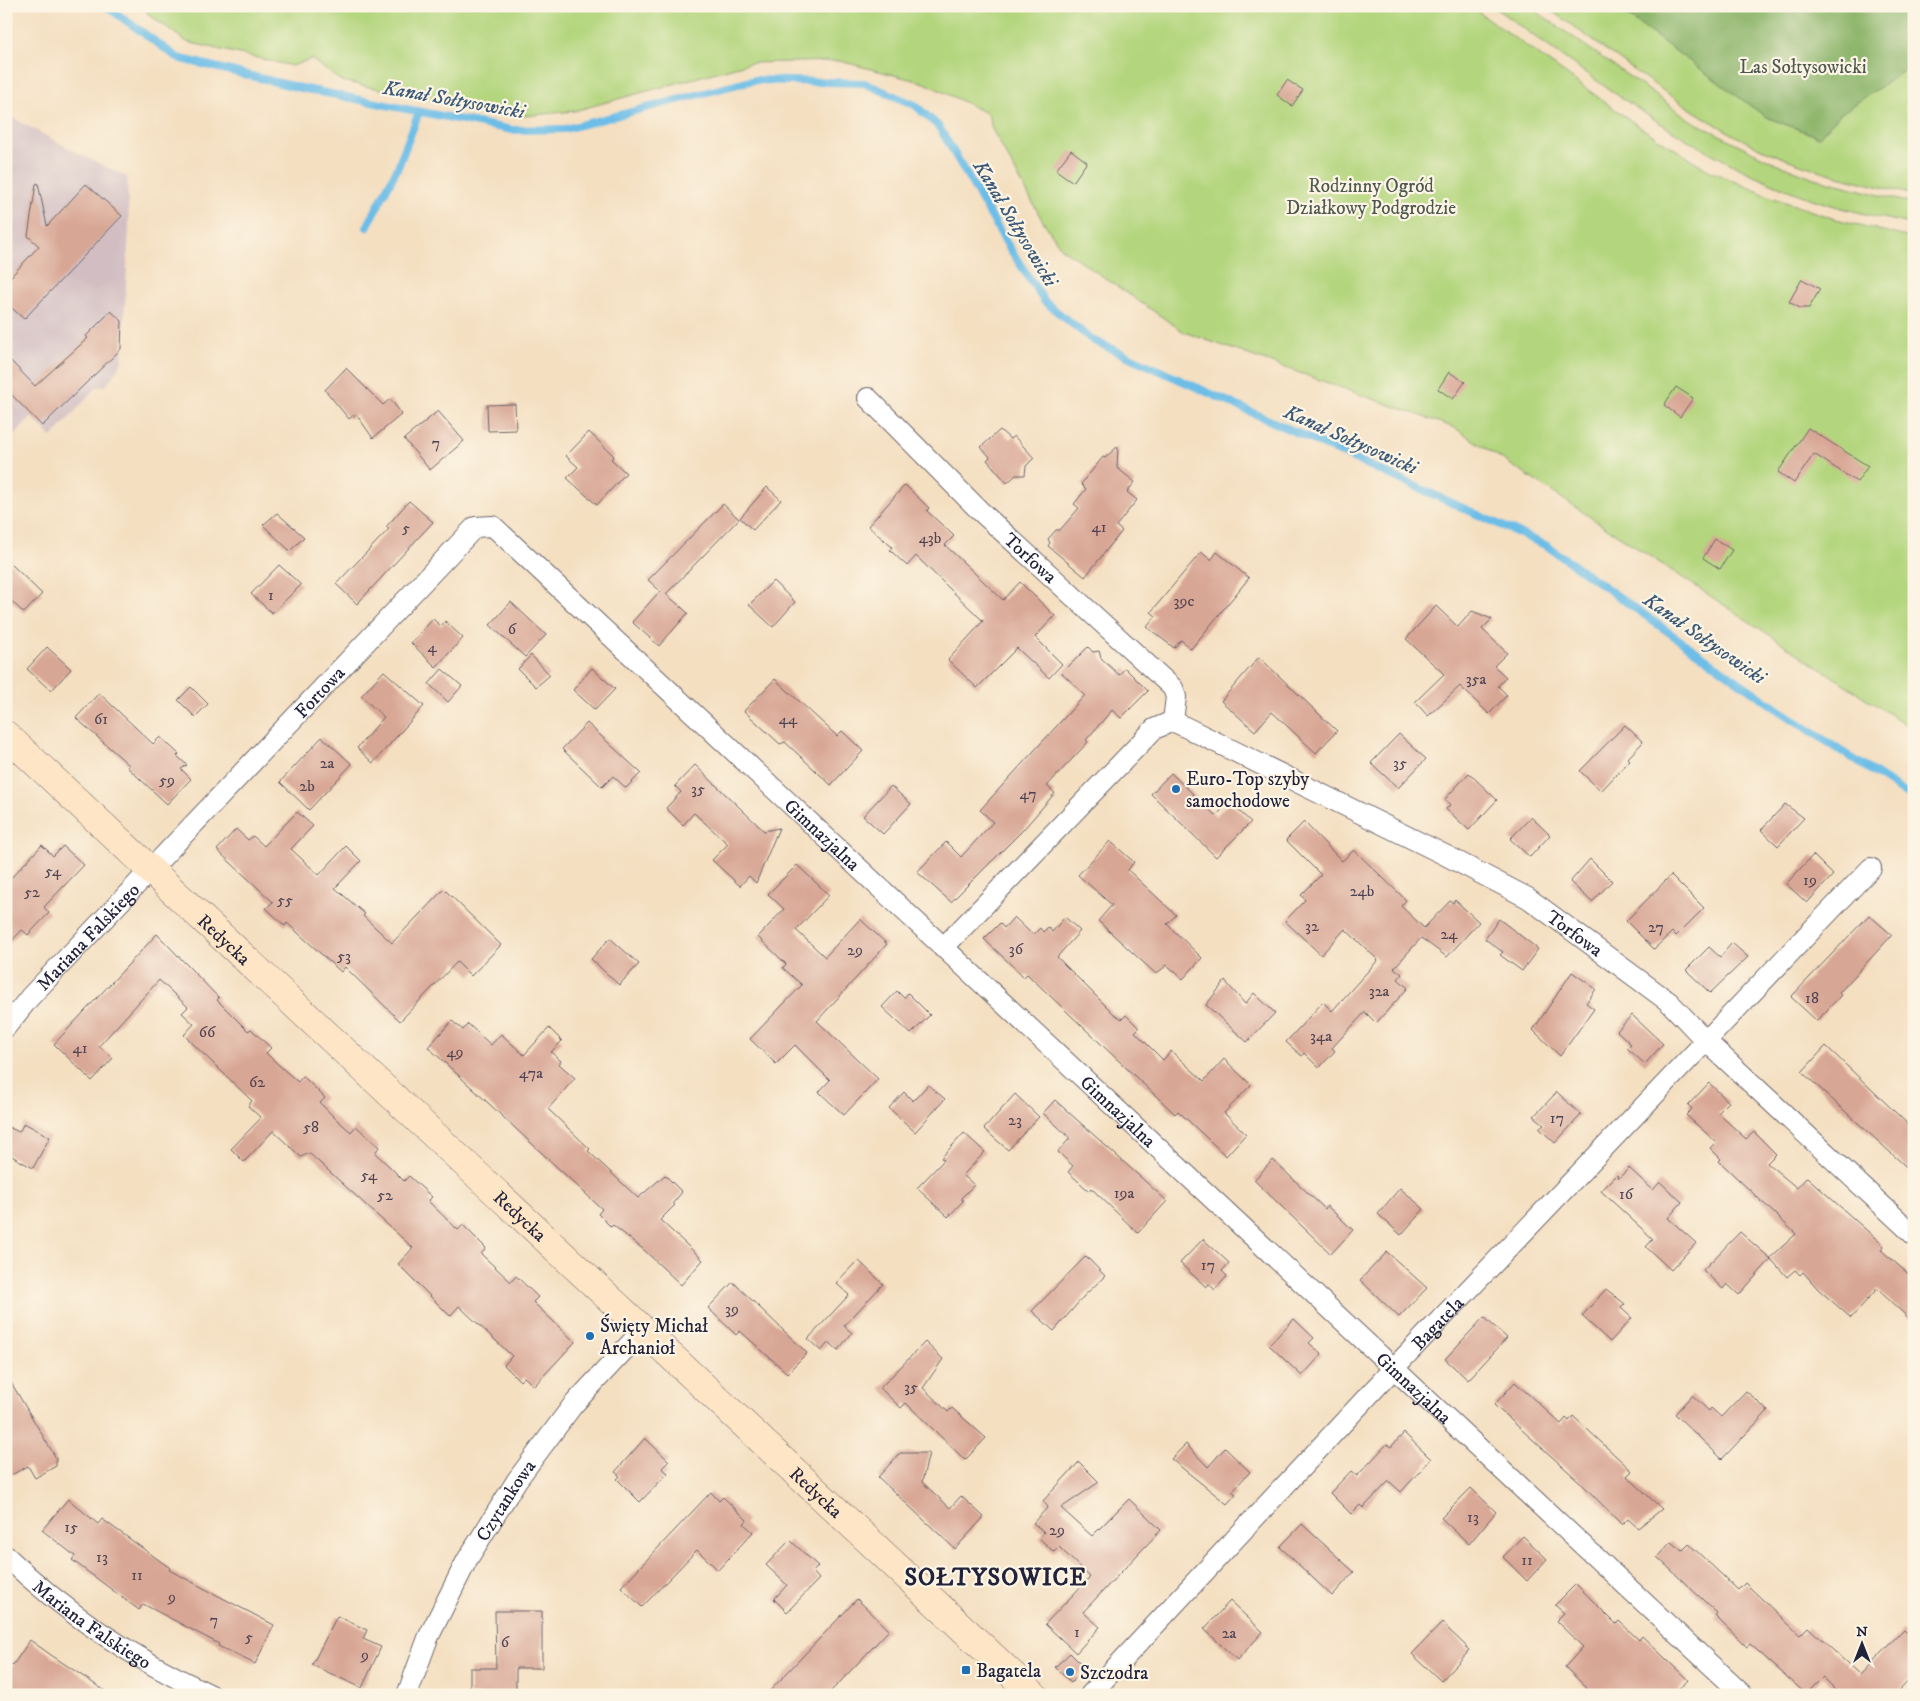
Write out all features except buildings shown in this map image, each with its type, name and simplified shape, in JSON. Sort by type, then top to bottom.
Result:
[{"type":"street","name":"Torfowa","points":[[868,398],[979,510],[1173,688],[1176,696],[1173,721],[1446,854],[1528,898],[1669,1002],[1706,1041],[1914,1235]]},
{"type":"street","name":"Fortowa","points":[[151,870],[475,527],[493,526]]},
{"type":"street","name":"Gimnazjalna","points":[[493,526],[1743,1695]]},
{"type":"street","points":[[943,948],[1154,729],[1173,721]]},
{"type":"street","name":"Redycka","points":[[6,735],[643,1330],[712,1392],[1034,1695]]},
{"type":"street","name":"Bagatela","points":[[1090,1695],[1394,1368],[1871,868]]},
{"type":"street","name":"Mariana Falskiego","points":[[6,1027],[30,997],[151,870]]},
{"type":"street","name":"Czytankowa","points":[[407,1695],[428,1638],[463,1568],[516,1480],[573,1405],[643,1330]]},
{"type":"street","name":"Mariana Falskiego","points":[[6,1556],[53,1598],[119,1647],[211,1695]]},
{"type":"shaded area","points":[[6,114],[127,177],[129,228],[122,362],[106,386],[97,387],[52,437],[31,417],[6,445]]},
{"type":"green space","name":"Rodzinny Ogród Działkowy Podgrodzie","points":[[145,6],[1470,6],[1640,127],[1710,171],[1771,197],[1832,218],[1914,239],[1914,730],[1455,428],[1184,332],[1061,248],[1041,218],[992,129],[988,114],[925,83],[840,61],[750,63],[574,111],[524,116],[458,105],[341,81],[311,59],[292,66],[187,42],[148,14]]},
{"type":"green space","points":[[1492,6],[1529,6],[1692,121],[1771,161],[1814,178],[1914,204],[1914,225],[1852,211],[1807,197],[1752,174],[1713,154],[1637,108]]},
{"type":"green space","points":[[1545,6],[1614,6],[1766,117],[1819,137],[1840,114],[1914,64],[1914,195],[1845,178],[1799,164],[1755,146],[1709,121],[1662,90]]},
{"type":"green space","name":"Las Sołtysowicki","points":[[1614,6],[1914,6],[1914,64],[1840,114],[1819,137],[1766,117]]},
{"type":"waterway","name":"Kanał Sołtysowicki","points":[[106,6],[178,58],[296,87],[512,130],[565,129],[754,80],[864,83],[915,105],[939,127],[1007,244],[1044,301],[1092,340],[1547,546],[1776,708],[1914,799]]},
{"type":"waterway","points":[[367,227],[398,167],[419,112]]},
{"type":"place","name":"Euro-Top szyby samochodowe","points":[[1176,789]]},
{"type":"place","name":"Święty Michał Archanioł","points":[[590,1336]]},
{"type":"place","name":"Bagatela","points":[[966,1670]]},
{"type":"place","name":"Szczodra","points":[[1070,1672]]},
{"type":"district","name":"SOŁTYSOWICE","points":[[996,1577]]}]
